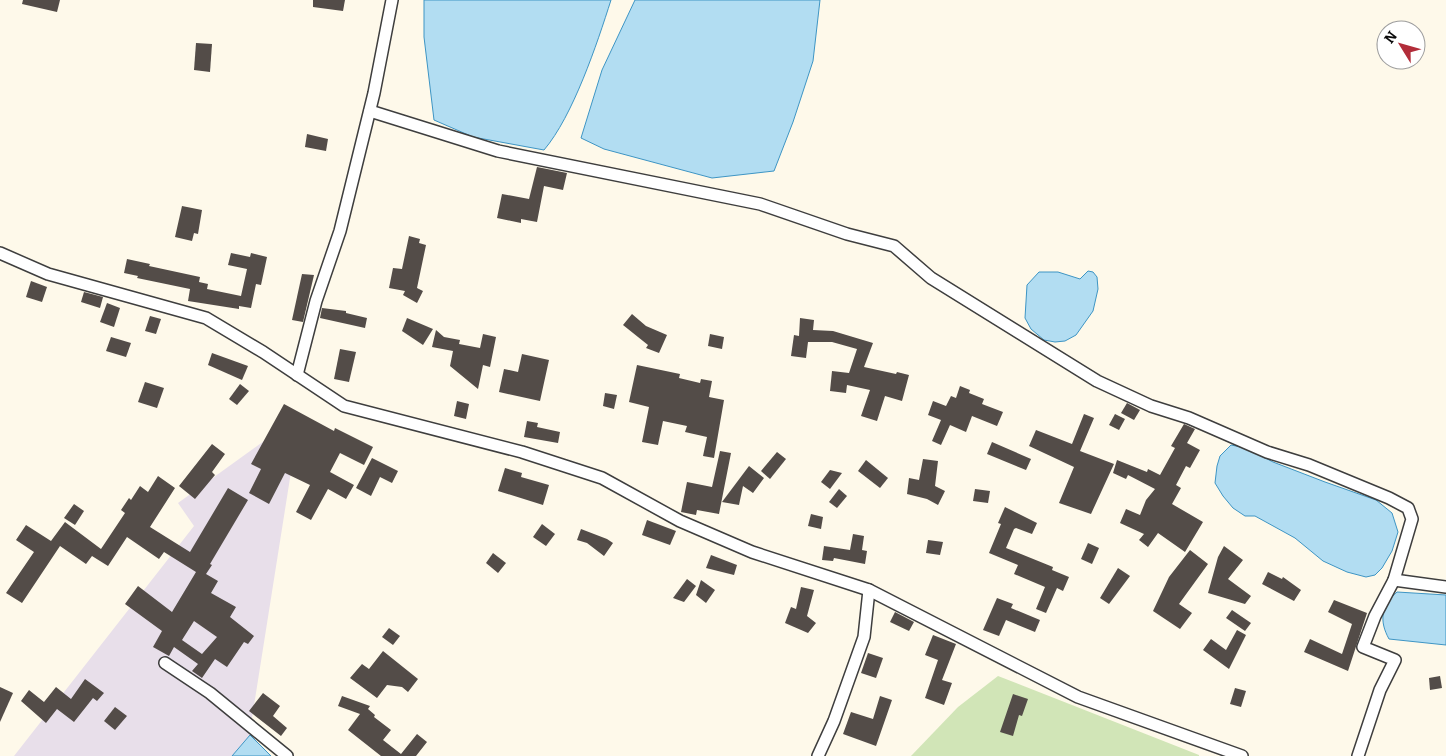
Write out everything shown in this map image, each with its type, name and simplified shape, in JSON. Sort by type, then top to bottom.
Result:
[{"type":"street","points":[[298,375],[316,301],[340,231],[370,111],[392,0]]},
{"type":"street","points":[[370,111],[498,152],[760,204],[847,234],[894,246],[931,278],[1097,381],[1152,406],[1189,418],[1267,452],[1309,465],[1390,498],[1408,508],[1412,519],[1394,580],[1374,616],[1363,646],[1395,660],[1380,690],[1358,756]]},
{"type":"street","points":[[0,253],[48,274],[206,318],[344,406],[522,452],[602,478],[680,521],[734,544],[870,590],[1078,697],[1242,756]]},
{"type":"street","points":[[1394,580],[1446,587]]},
{"type":"street","points":[[818,756],[834,721],[864,637],[870,590]]},
{"type":"street","points":[[165,663],[210,693],[287,756]]},
{"type":"shaded area","points":[[300,415],[246,756],[14,756],[194,526],[178,503]]},
{"type":"green space","points":[[998,676],[1199,756],[911,756],[958,707]]},
{"type":"water","points":[[424,0],[611,0],[583,79],[565,118],[555,136],[544,150],[473,137],[434,120],[424,37]]},
{"type":"water","points":[[635,0],[820,0],[813,61],[793,122],[774,171],[712,178],[604,149],[581,138],[602,70]]},
{"type":"water","points":[[1088,271],[1093,272],[1097,277],[1098,289],[1093,311],[1076,335],[1065,341],[1044,340],[1031,329],[1025,318],[1027,285],[1039,272],[1058,272],[1080,279]]},
{"type":"water","points":[[1231,445],[1246,448],[1273,462],[1376,500],[1392,513],[1398,532],[1392,551],[1382,568],[1375,575],[1366,577],[1347,572],[1323,561],[1295,538],[1255,516],[1245,516],[1233,508],[1215,483],[1220,456]]},
{"type":"water","points":[[1397,592],[1446,595],[1446,645],[1389,639],[1384,626],[1383,614],[1388,603]]},
{"type":"water","points":[[250,735],[271,756],[232,756]]},
{"type":"building","points":[[23,0],[60,0],[57,12],[22,4]]},
{"type":"building","points":[[313,0],[345,0],[343,11],[313,7]]},
{"type":"building","points":[[196,43],[212,44],[210,72],[194,70]]},
{"type":"building","points":[[307,134],[328,139],[326,151],[305,147]]},
{"type":"building","points":[[537,167],[567,173],[563,190],[544,186],[537,222],[521,219],[521,223],[497,218],[502,194],[529,199]]},
{"type":"building","points":[[182,206],[202,210],[198,234],[194,233],[192,241],[175,237]]},
{"type":"building","points":[[409,236],[420,239],[419,243],[426,245],[417,288],[423,291],[417,303],[403,295],[405,291],[389,288],[393,268],[402,269]]},
{"type":"building","points":[[231,253],[250,257],[251,253],[267,257],[261,285],[256,284],[251,308],[239,306],[239,309],[188,301],[190,289],[137,278],[138,276],[124,273],[127,259],[150,264],[149,266],[200,277],[199,282],[208,284],[207,289],[241,296],[247,269],[228,265]]},
{"type":"building","points":[[302,274],[314,275],[303,322],[292,320]]},
{"type":"building","points":[[31,281],[47,287],[42,302],[26,297]]},
{"type":"building","points":[[84,292],[103,297],[100,308],[81,302]]},
{"type":"building","points":[[107,303],[120,308],[114,327],[100,322]]},
{"type":"building","points":[[322,308],[346,311],[346,313],[367,318],[365,328],[320,318]]},
{"type":"building","points":[[632,314],[646,326],[667,335],[659,353],[646,348],[648,345],[623,325]]},
{"type":"building","points":[[150,316],[161,319],[156,334],[145,331]]},
{"type":"building","points":[[407,318],[433,329],[423,345],[402,331]]},
{"type":"building","points":[[800,318],[814,320],[813,330],[833,331],[873,343],[864,367],[909,375],[902,401],[885,396],[877,421],[861,416],[870,390],[847,385],[846,393],[830,391],[832,371],[849,373],[857,349],[832,342],[808,342],[806,358],[791,356],[794,335],[799,336]]},
{"type":"building","points":[[436,330],[444,337],[460,340],[459,344],[480,348],[483,334],[496,337],[490,367],[483,365],[478,389],[450,366],[453,351],[432,347]]},
{"type":"building","points":[[710,334],[724,337],[722,349],[708,346]]},
{"type":"building","points":[[111,337],[131,343],[126,357],[106,351]]},
{"type":"building","points":[[340,349],[356,352],[349,382],[334,379]]},
{"type":"building","points":[[212,353],[248,366],[242,380],[208,365]]},
{"type":"building","points":[[522,354],[549,360],[540,401],[499,392],[504,369],[518,372]]},
{"type":"building","points":[[637,365],[680,374],[679,378],[700,383],[701,379],[712,381],[709,397],[724,400],[714,458],[703,456],[707,437],[685,432],[687,426],[663,421],[658,445],[642,442],[649,407],[629,402]]},
{"type":"building","points":[[145,382],[164,388],[157,408],[138,402]]},
{"type":"building","points":[[240,384],[249,391],[237,405],[229,399]]},
{"type":"building","points":[[960,386],[970,390],[969,393],[984,399],[982,404],[1003,412],[997,426],[972,416],[966,432],[950,425],[941,445],[932,441],[941,420],[928,415],[933,401],[946,406],[951,396],[956,398]]},
{"type":"building","points":[[605,393],[617,395],[614,409],[603,406]]},
{"type":"building","points":[[457,401],[469,404],[466,419],[454,416]]},
{"type":"building","points":[[1127,403],[1140,410],[1134,420],[1121,413]]},
{"type":"building","points":[[284,404],[334,431],[335,428],[373,447],[364,465],[340,453],[330,472],[354,485],[346,499],[328,489],[311,520],[296,512],[310,485],[285,473],[269,504],[249,493],[261,469],[251,464]]},
{"type":"building","points":[[1084,414],[1094,418],[1080,451],[1114,464],[1091,514],[1059,503],[1074,467],[1029,446],[1036,430],[1072,444]]},
{"type":"building","points":[[1115,414],[1125,419],[1119,430],[1109,425]]},
{"type":"building","points":[[527,421],[538,423],[537,427],[560,432],[558,443],[524,437]]},
{"type":"building","points":[[1184,424],[1195,429],[1187,443],[1200,450],[1190,468],[1186,466],[1176,485],[1181,488],[1172,504],[1203,522],[1185,552],[1158,533],[1148,547],[1139,540],[1144,534],[1120,523],[1126,509],[1140,515],[1146,500],[1155,489],[1128,475],[1126,479],[1113,473],[1117,460],[1147,472],[1148,469],[1160,475],[1175,448],[1171,446]]},
{"type":"building","points":[[992,442],[1031,459],[1026,470],[987,454]]},
{"type":"building","points":[[212,444],[225,454],[212,472],[215,475],[195,499],[179,486]]},
{"type":"building","points":[[720,451],[731,453],[719,514],[697,510],[696,515],[681,512],[687,482],[712,487]]},
{"type":"building","points":[[777,452],[786,459],[770,479],[761,471]]},
{"type":"building","points":[[372,458],[398,471],[392,483],[380,477],[371,496],[356,488]]},
{"type":"building","points":[[923,459],[938,461],[935,486],[945,491],[938,505],[927,499],[907,494],[909,478],[919,480]]},
{"type":"building","points":[[866,460],[888,478],[880,488],[858,471]]},
{"type":"building","points":[[749,466],[764,478],[753,493],[743,486],[739,505],[722,502]]},
{"type":"building","points":[[505,468],[522,473],[521,477],[549,485],[543,505],[498,491]]},
{"type":"building","points":[[830,470],[842,473],[830,489],[821,482]]},
{"type":"building","points":[[158,476],[175,488],[150,527],[190,552],[228,488],[248,500],[206,574],[218,581],[211,593],[236,607],[230,617],[254,636],[248,644],[244,642],[227,667],[215,659],[202,678],[192,671],[198,664],[174,647],[169,656],[153,647],[162,631],[125,604],[138,586],[172,612],[196,572],[164,552],[159,559],[127,537],[108,566],[92,556],[86,564],[60,546],[22,603],[6,593],[34,552],[16,540],[26,525],[51,541],[65,522],[101,549],[125,513],[121,510],[129,498],[131,500],[140,486],[148,492]],"holes":[[[194,621],[217,637],[202,654],[182,640]]]},
{"type":"building","points":[[839,489],[847,496],[837,508],[829,502]]},
{"type":"building","points":[[975,489],[990,491],[988,503],[973,501]]},
{"type":"building","points":[[74,504],[84,511],[75,525],[64,518]]},
{"type":"building","points":[[1005,507],[1037,523],[1032,534],[1014,529],[1006,548],[1053,567],[1052,570],[1069,577],[1063,591],[1057,588],[1046,613],[1036,609],[1045,587],[1014,574],[1018,565],[989,553],[1001,524],[998,523]]},
{"type":"building","points":[[811,514],[823,517],[821,529],[808,526]]},
{"type":"building","points":[[647,520],[676,531],[670,545],[642,535]]},
{"type":"building","points":[[542,524],[555,534],[546,546],[533,537]]},
{"type":"building","points":[[581,529],[613,543],[604,556],[587,543],[577,540]]},
{"type":"building","points":[[853,534],[864,536],[862,550],[867,551],[865,564],[834,558],[833,561],[822,560],[824,546],[850,550]]},
{"type":"building","points":[[928,540],[943,542],[940,555],[926,553]]},
{"type":"building","points":[[1088,543],[1099,548],[1092,564],[1081,559]]},
{"type":"building","points":[[1224,546],[1243,560],[1228,579],[1251,596],[1245,604],[1208,593],[1218,557]]},
{"type":"building","points":[[1190,550],[1208,564],[1179,604],[1192,613],[1180,629],[1153,611],[1169,577]]},
{"type":"building","points":[[493,553],[506,563],[498,573],[486,563]]},
{"type":"building","points":[[711,555],[737,565],[734,575],[706,568]]},
{"type":"building","points":[[1118,568],[1130,576],[1109,604],[1100,598]]},
{"type":"building","points":[[1268,572],[1282,579],[1283,577],[1301,590],[1294,601],[1262,584]]},
{"type":"building","points":[[687,579],[696,586],[684,602],[673,598]]},
{"type":"building","points":[[701,580],[715,590],[706,603],[696,595]]},
{"type":"building","points":[[801,587],[814,590],[807,616],[816,623],[808,633],[785,623],[791,607],[796,609]]},
{"type":"building","points":[[997,598],[1013,604],[1011,608],[1040,620],[1035,632],[1006,620],[999,636],[983,630]]},
{"type":"building","points":[[1334,600],[1367,613],[1348,671],[1304,652],[1310,639],[1342,654],[1352,624],[1328,612]]},
{"type":"building","points":[[1232,610],[1251,623],[1245,631],[1226,618]]},
{"type":"building","points":[[895,612],[914,622],[909,631],[890,622]]},
{"type":"building","points":[[389,628],[400,636],[393,645],[382,637]]},
{"type":"building","points":[[1237,630],[1246,635],[1229,669],[1203,650],[1211,639],[1226,650]]},
{"type":"building","points":[[933,635],[956,644],[942,680],[952,683],[944,705],[925,698],[938,660],[925,655]]},
{"type":"building","points":[[383,651],[418,679],[408,692],[402,687],[387,685],[377,698],[350,678],[362,664],[369,669]]},
{"type":"building","points":[[868,653],[883,658],[876,678],[861,673]]},
{"type":"building","points":[[1440,676],[1442,688],[1430,690],[1429,678]]},
{"type":"building","points":[[85,679],[104,693],[97,701],[93,698],[74,722],[57,709],[46,723],[21,701],[29,690],[44,702],[56,687],[71,699]]},
{"type":"building","points":[[0,687],[13,693],[0,722]]},
{"type":"building","points":[[1235,688],[1246,691],[1241,707],[1230,704]]},
{"type":"building","points":[[263,693],[280,706],[273,716],[287,728],[281,736],[249,711]]},
{"type":"building","points":[[1013,694],[1028,699],[1022,716],[1019,715],[1013,736],[1000,732]]},
{"type":"building","points":[[342,696],[370,706],[368,709],[375,715],[374,717],[391,730],[383,740],[401,754],[417,734],[427,742],[416,756],[381,756],[348,730],[360,714],[338,706]]},
{"type":"building","points":[[880,696],[892,700],[876,746],[843,734],[851,712],[873,719]]},
{"type":"building","points":[[115,707],[127,716],[115,730],[104,721]]}]
